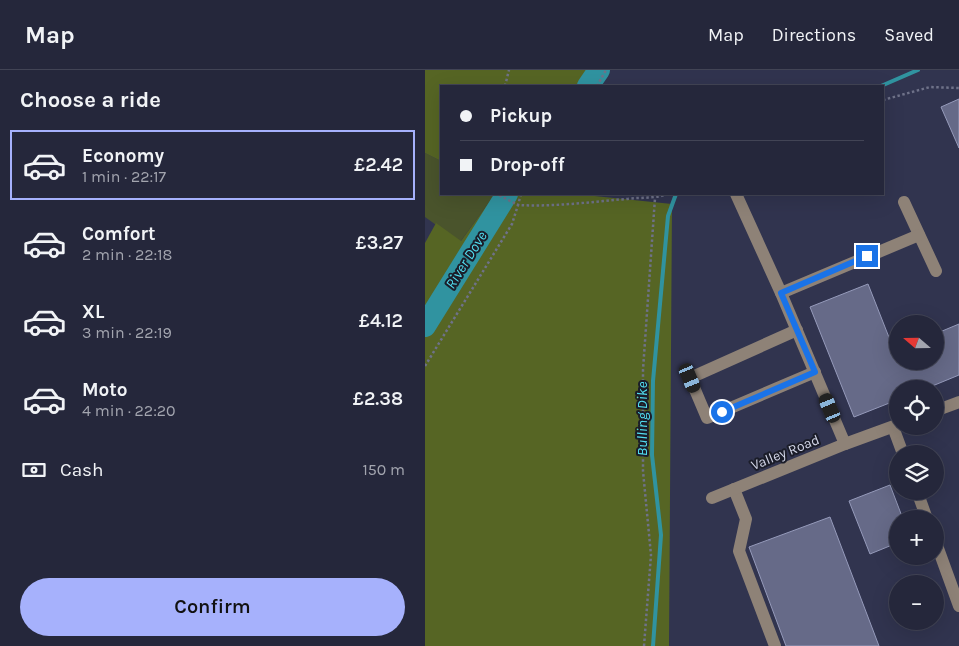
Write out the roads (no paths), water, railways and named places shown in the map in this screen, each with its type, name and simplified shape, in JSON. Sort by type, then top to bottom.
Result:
[{"type":"street","points":[[737,195],[845,444]]},
{"type":"street","points":[[904,202],[936,271]]},
{"type":"street","points":[[781,293],[919,235]]},
{"type":"street","points":[[797,330],[690,378],[707,418],[815,372]]},
{"type":"street","points":[[944,408],[959,402]]},
{"type":"street","name":"Valley Road","points":[[713,498],[845,444],[889,428]]},
{"type":"street","points":[[734,490],[746,519],[739,552],[775,646]]},
{"type":"street","points":[[944,565],[959,606]]},
{"type":"waterway","name":"River Dove","points":[[589,85],[599,70]]},
{"type":"waterway","name":"Bulling Dike","points":[[883,85],[918,70]]},
{"type":"waterway","name":"River Dove","points":[[425,326],[506,195]]},
{"type":"waterway","name":"Bulling Dike","points":[[653,646],[661,535],[652,455],[653,381],[668,216],[676,195]]}]
